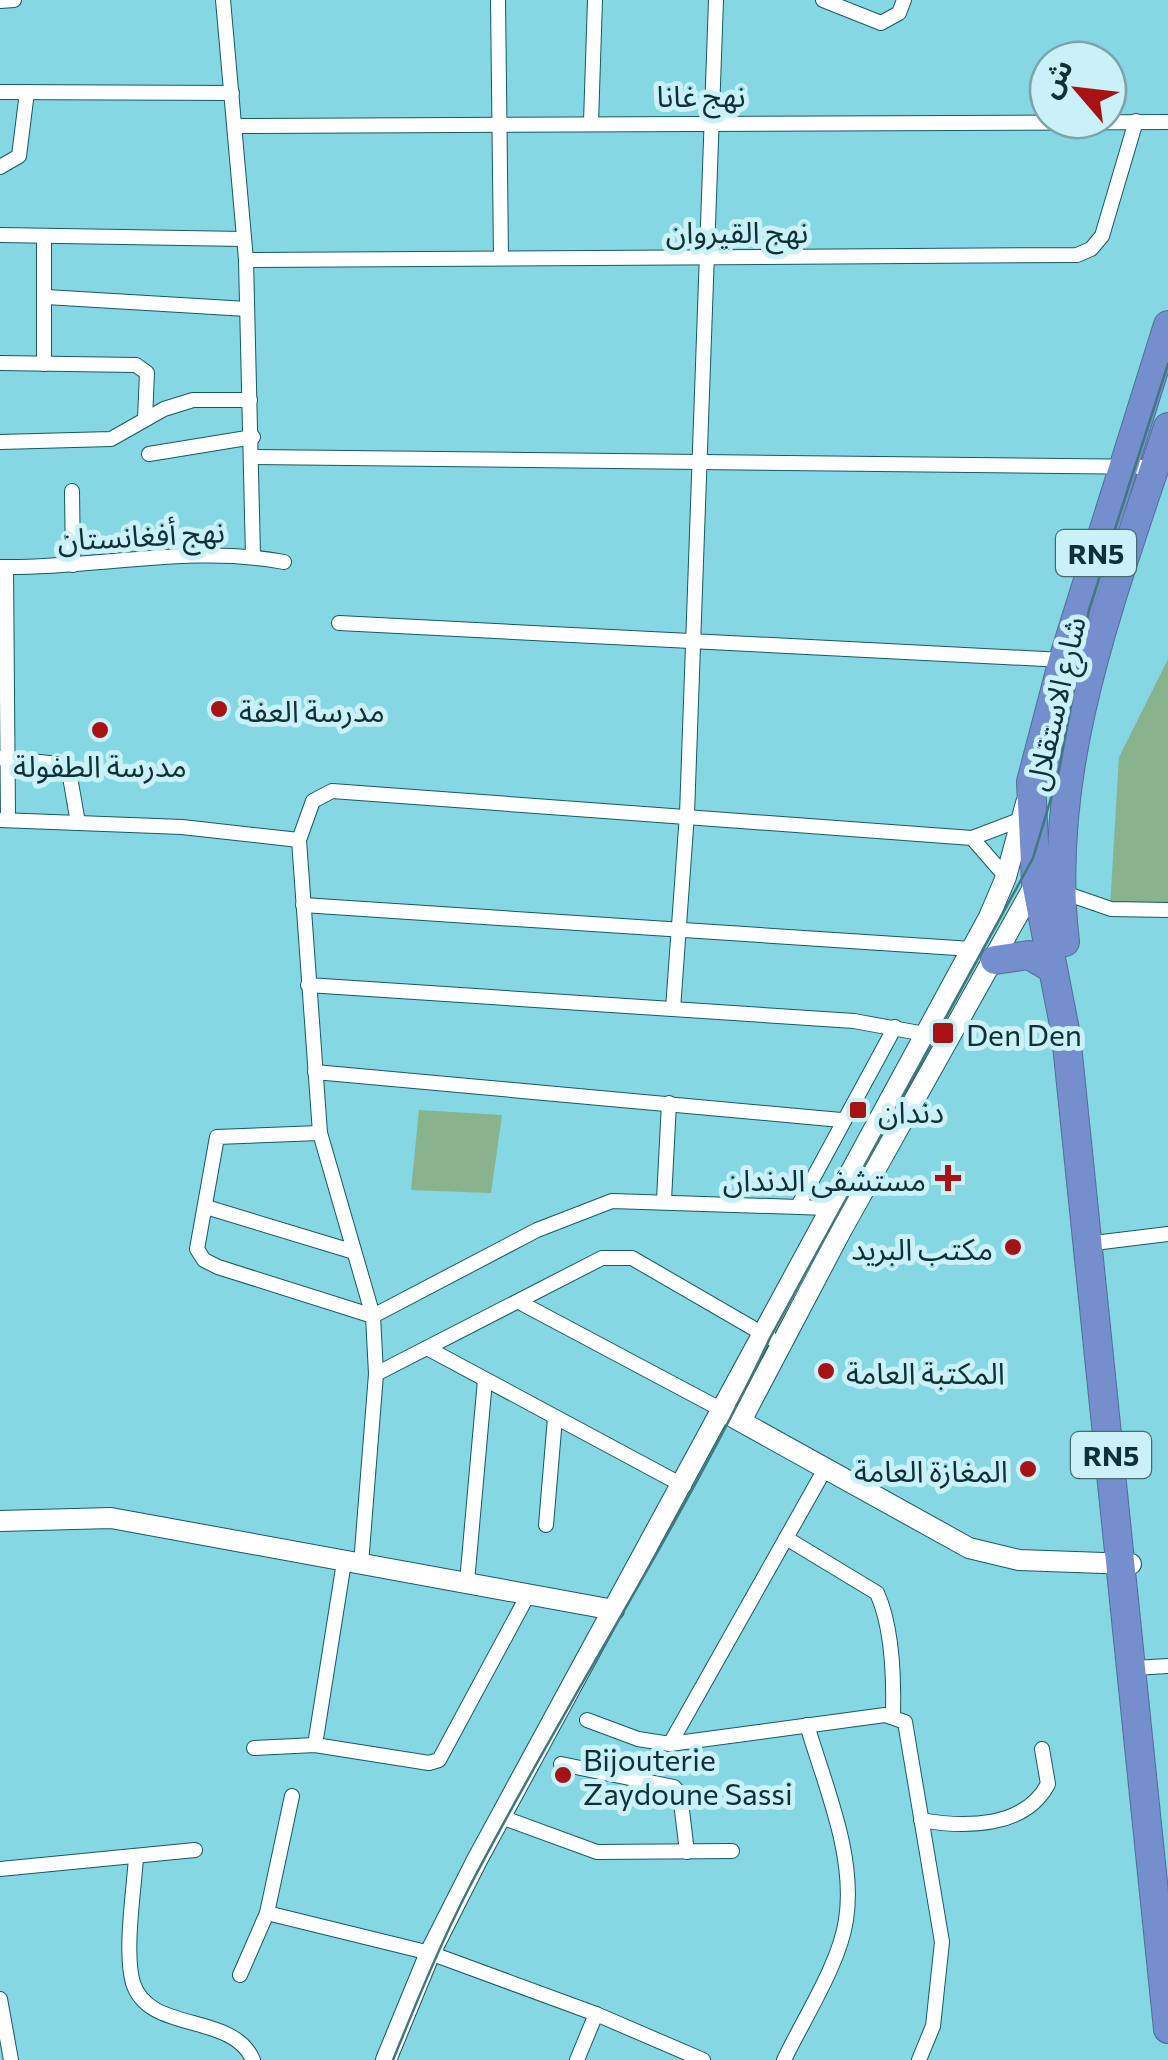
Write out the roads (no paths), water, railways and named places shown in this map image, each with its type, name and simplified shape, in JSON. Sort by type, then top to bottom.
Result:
[{"type":"highway","name":"شارع الاستقلال","points":[[1031,782],[1063,660],[1168,326]]},
{"type":"highway","name":"شارع الاستقلال","points":[[1047,887],[1091,662],[1168,428]]},
{"type":"highway","name":"RN5","points":[[1031,782],[1092,1243]]},
{"type":"highway","name":"RN5","points":[[1047,887],[1053,969],[1066,1035],[1128,1563],[1149,1667],[1168,1908]]},
{"type":"highway","points":[[983,955],[1028,956],[1053,969]]},
{"type":"highway","name":"RN5","points":[[1149,1667],[1168,2029]]},
{"type":"main road","points":[[386,2060],[430,1953],[501,1817],[684,1486],[782,1345],[983,955],[1031,782]]},
{"type":"main road","points":[[732,1416],[763,1334],[925,1034],[983,955],[1047,887]]},
{"type":"main road","points":[[732,1416],[936,1531],[992,1555],[1044,1562],[1128,1563]]},
{"type":"main road","points":[[0,1521],[111,1518],[614,1610]]},
{"type":"street","points":[[0,1],[14,0]]},
{"type":"street","points":[[222,0],[246,260],[253,436],[252,556]]},
{"type":"street","points":[[498,0],[501,257]]},
{"type":"street","points":[[591,122],[594,0]]},
{"type":"street","points":[[673,1009],[688,814],[696,463],[716,0]]},
{"type":"street","points":[[823,0],[882,23],[899,13],[904,0]]},
{"type":"street","points":[[0,92],[232,94]]},
{"type":"street","points":[[0,168],[19,156],[27,92]]},
{"type":"street","name":"نهج القيروان","points":[[246,260],[1077,255],[1091,249],[1102,236],[1136,121]]},
{"type":"street","name":"نهج غانا","points":[[235,126],[1168,122]]},
{"type":"street","points":[[0,235],[244,239]]},
{"type":"street","points":[[44,237],[44,364]]},
{"type":"street","points":[[46,296],[247,309]]},
{"type":"street","points":[[0,363],[136,364],[147,372],[145,419]]},
{"type":"street","points":[[0,442],[110,439],[145,419],[193,400],[250,400]]},
{"type":"street","points":[[149,454],[253,436]]},
{"type":"street","points":[[253,457],[1155,467]]},
{"type":"street","points":[[72,491],[72,566]]},
{"type":"street","name":"نهج أفغانستان","points":[[3,567],[252,556],[284,562]]},
{"type":"street","points":[[3,567],[4,820],[182,827],[299,840]]},
{"type":"street","points":[[338,623],[1063,660]]},
{"type":"street","points":[[2,758],[59,764],[68,771],[78,824]]},
{"type":"street","points":[[314,1746],[352,1563],[376,1374],[373,1316],[320,1134],[299,840],[313,801],[332,791],[688,814],[972,838],[1022,819]]},
{"type":"street","points":[[972,838],[1006,876]]},
{"type":"street","points":[[1047,887],[1112,909],[1168,910]]},
{"type":"street","points":[[303,905],[983,955]]},
{"type":"street","points":[[308,985],[673,1009],[895,1028],[925,1034]]},
{"type":"street","points":[[798,1206],[841,1120],[895,1028]]},
{"type":"street","points":[[315,1072],[841,1120]]},
{"type":"street","points":[[664,1200],[669,1103]]},
{"type":"street","points":[[320,1134],[217,1137],[197,1249],[204,1260],[373,1316],[480,1258],[591,1207],[632,1198],[828,1208]]},
{"type":"street","points":[[206,1207],[352,1251]]},
{"type":"street","points":[[1092,1243],[1168,1234]]},
{"type":"street","points":[[376,1374],[521,1303],[602,1258],[617,1256],[632,1258],[782,1345]]},
{"type":"street","points":[[521,1303],[732,1416]]},
{"type":"street","points":[[426,1348],[684,1486]]},
{"type":"street","points":[[467,1582],[485,1380]]},
{"type":"street","points":[[546,1525],[555,1418]]},
{"type":"street","points":[[670,1744],[824,1468]]},
{"type":"street","points":[[786,1538],[877,1594],[883,1606],[894,1686],[893,1716]]},
{"type":"street","points":[[254,1748],[314,1746],[429,1763],[439,1760],[529,1593]]},
{"type":"street","points":[[587,1720],[638,1740],[670,1744],[893,1716],[904,1722],[943,1961],[933,2026],[919,2060]]},
{"type":"street","points":[[784,2060],[842,1936],[848,1900],[843,1849],[807,1725]]},
{"type":"street","points":[[921,1820],[980,1824],[1032,1806],[1048,1784],[1042,1749]]},
{"type":"street","points":[[561,1764],[674,1787],[680,1794],[687,1852]]},
{"type":"street","points":[[240,1975],[268,1913],[292,1796]]},
{"type":"street","points":[[501,1817],[597,1852],[732,1851]]},
{"type":"street","points":[[0,1869],[195,1850]]},
{"type":"street","points":[[136,1857],[131,1973],[138,1995],[155,2009],[244,2044],[253,2060]]},
{"type":"street","points":[[268,1913],[430,1953],[596,2014],[703,2060]]},
{"type":"street","points":[[0,1999],[11,2060]]},
{"type":"street","points":[[577,2060],[596,2014]]},
{"type":"tram line","points":[[393,2060],[470,1886],[699,1477],[770,1338],[1033,858],[1058,775],[1089,610],[1168,364]]},
{"type":"place","name":"مدرسة العفة","points":[[219,709]]},
{"type":"place","name":"مدرسة الطفولة","points":[[100,730]]},
{"type":"place","name":"Den Den","points":[[943,1033]]},
{"type":"place","name":"دندان","points":[[858,1110]]},
{"type":"place","name":"مستشفى الدندان","points":[[948,1178]]},
{"type":"place","name":"مكتب البريد","points":[[1013,1247]]},
{"type":"place","name":"المكتبة العامة","points":[[826,1371]]},
{"type":"place","name":"المغازة العامة","points":[[1028,1469]]},
{"type":"place","name":"Bijouterie Zaydoune Sassi","points":[[563,1775]]}]
